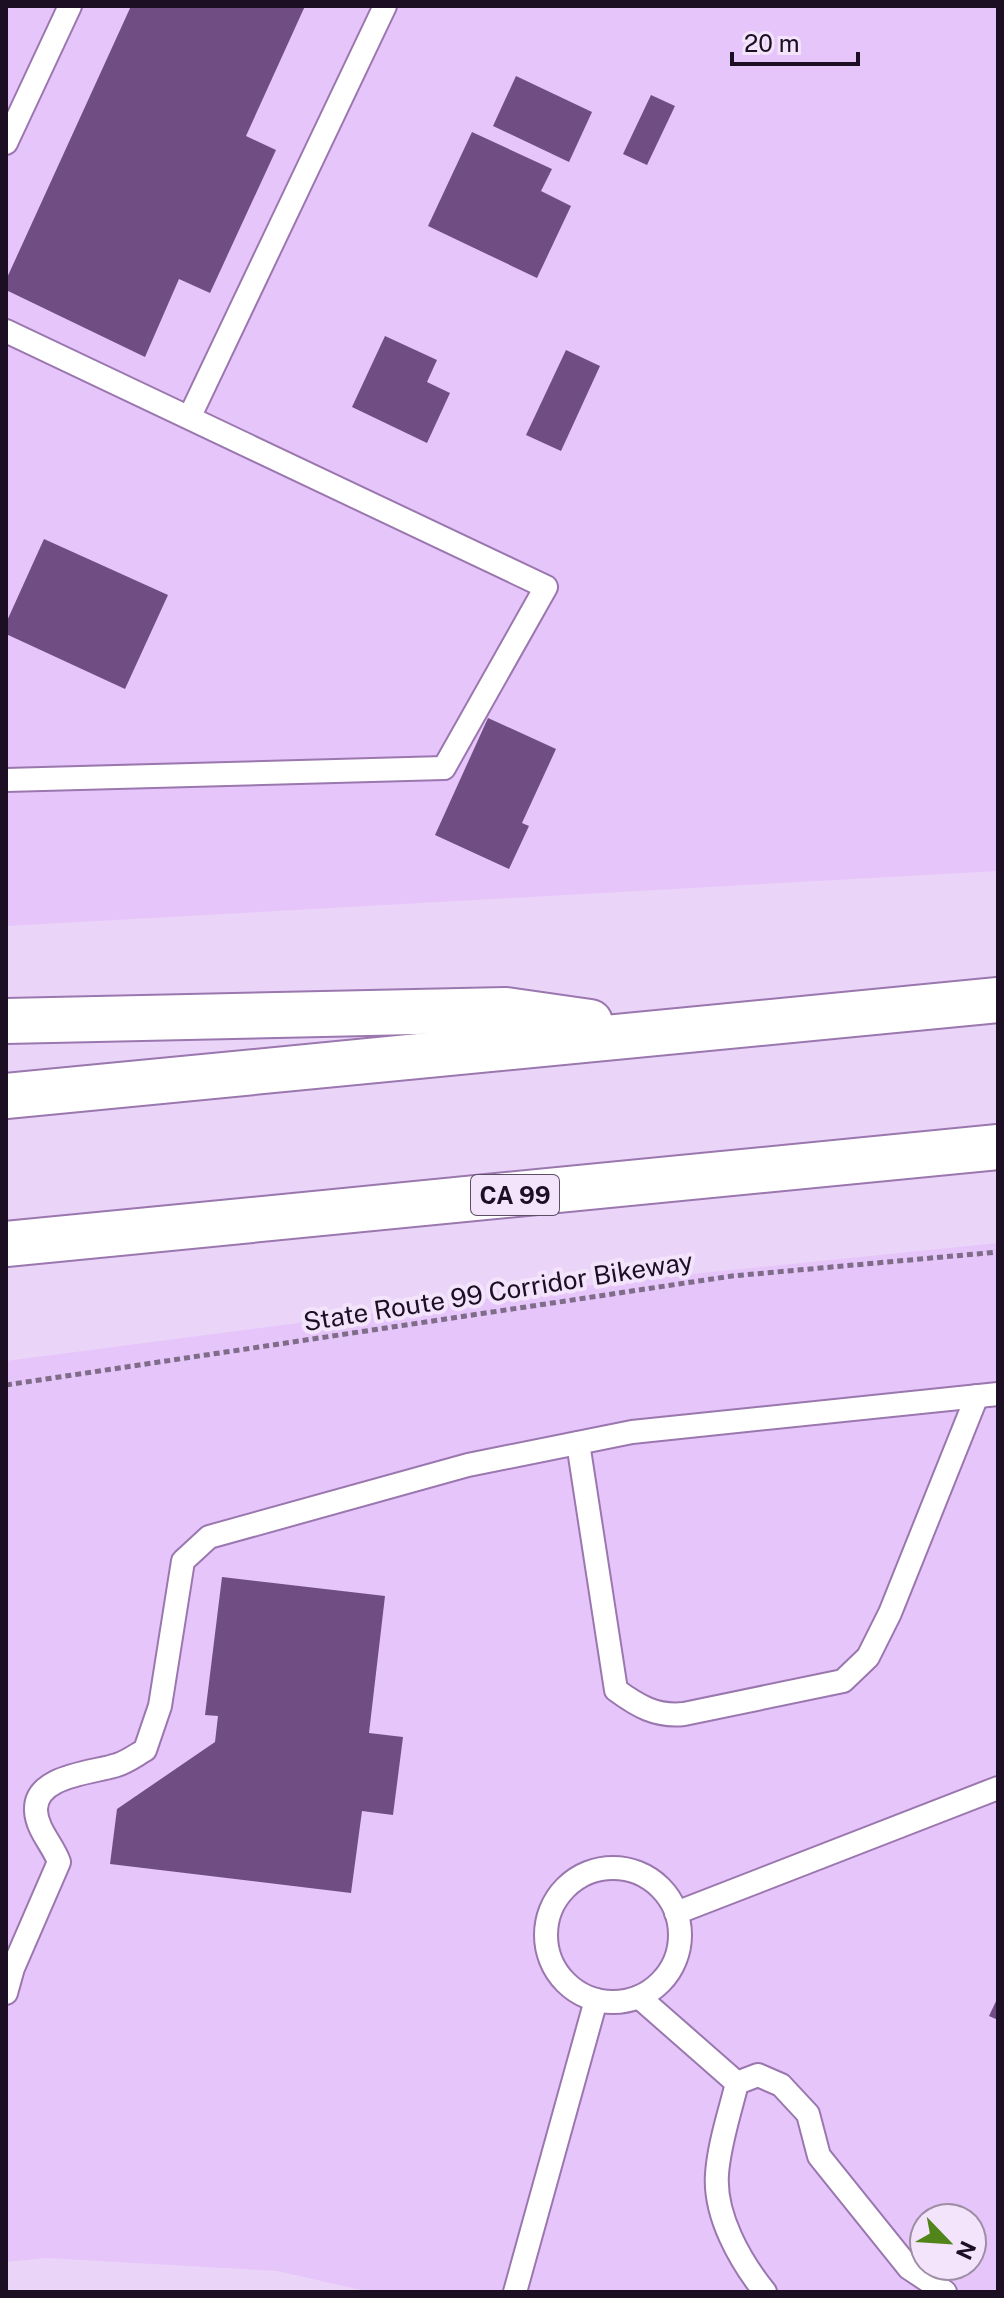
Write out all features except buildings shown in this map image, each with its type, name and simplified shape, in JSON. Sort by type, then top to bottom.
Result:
[{"type":"highway","points":[[6,1096],[998,1000]]},
{"type":"highway","points":[[6,1021],[506,1010],[664,1032]]},
{"type":"highway","name":"CA 99","points":[[14,1244],[998,1147]]},
{"type":"lane","points":[[6,143],[70,6]]},
{"type":"lane","points":[[190,416],[385,6]]},
{"type":"lane","points":[[6,331],[546,587],[444,768],[6,780]]},
{"type":"lane","points":[[6,1993],[13,1968],[59,1862],[53,1844],[39,1826],[36,1808],[43,1790],[57,1781],[121,1764],[145,1750],[160,1706],[183,1561],[209,1537],[468,1465],[632,1432],[987,1395],[868,1657],[843,1681],[684,1714],[664,1716],[637,1705],[616,1690],[578,1443]]},
{"type":"lane","points":[[676,1913],[998,1788]]},
{"type":"lane","points":[[619,1867],[640,1873],[659,1885],[673,1903],[680,1924],[679,1946],[672,1967],[658,1985],[639,1997],[618,2002],[596,2000],[575,1991],[559,1976],[549,1956],[545,1934],[549,1912],[560,1893],[577,1878],[597,1869],[619,1867]]},
{"type":"lane","points":[[639,1997],[737,2083]]},
{"type":"lane","points":[[515,2292],[596,2000]]},
{"type":"lane","points":[[737,2083],[758,2075],[781,2085],[808,2114],[819,2156],[909,2268],[945,2292]]},
{"type":"lane","points":[[737,2083],[717,2174],[720,2211],[747,2268],[765,2292]]},
{"type":"path","name":"State Route 99 Corridor Bikeway","points":[[6,1385],[732,1276],[998,1252]]},
{"type":"shaded area","points":[[6,6],[998,6],[998,871],[6,926]]},
{"type":"shaded area","points":[[998,1243],[998,2292],[370,2292],[277,2271],[45,2258],[6,2262],[6,1361],[623,1281]]}]
